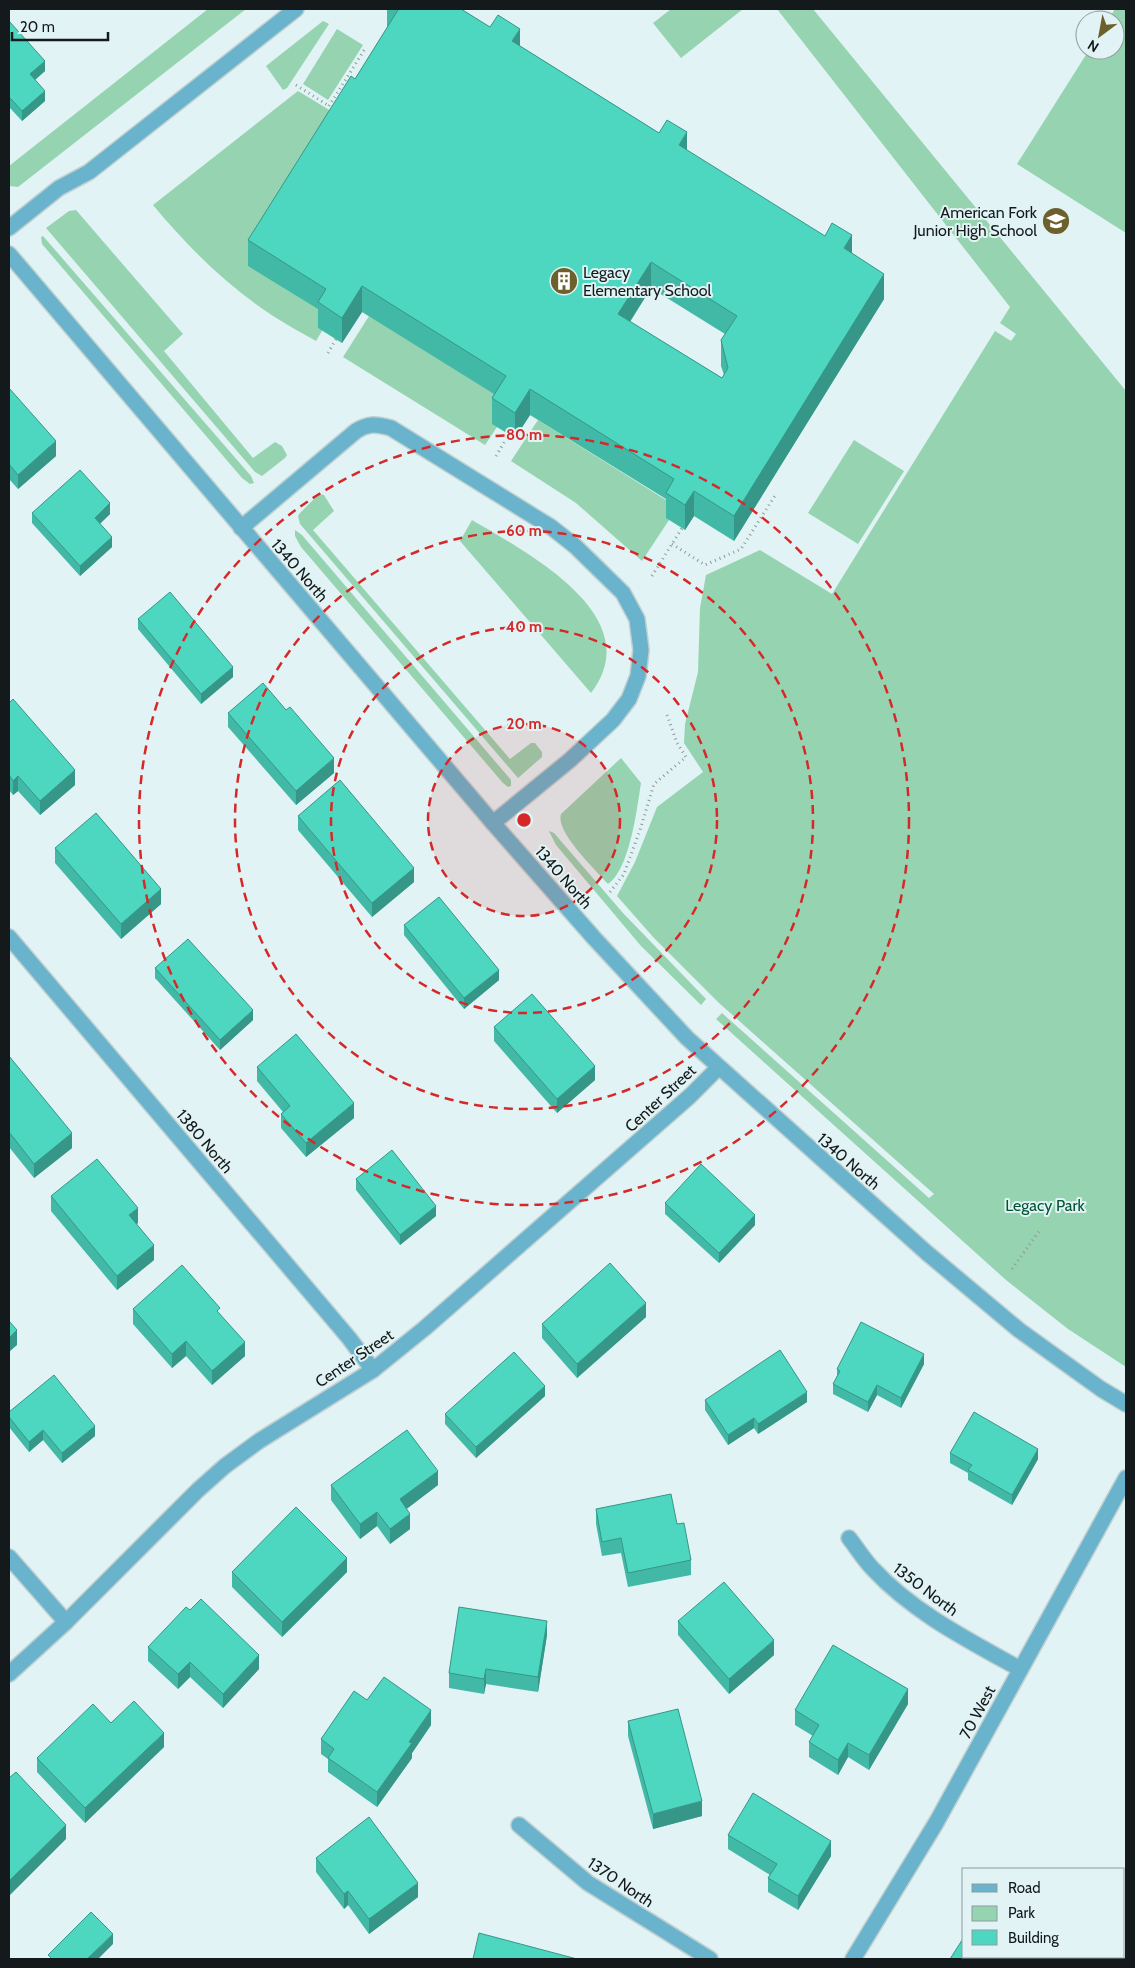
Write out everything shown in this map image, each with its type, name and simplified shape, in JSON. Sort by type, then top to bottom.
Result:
[{"type":"street","points":[[9,228],[59,188],[89,172],[296,9]]},
{"type":"street","name":"1340 North","points":[[9,254],[493,823],[600,945],[687,1038],[718,1068],[927,1253],[1019,1330],[1101,1389],[1126,1404]]},
{"type":"street","points":[[241,528],[356,431],[366,425],[376,424],[391,428],[551,527],[575,546],[623,593],[637,619],[640,650],[638,676],[629,699],[613,720],[570,760],[493,823]]},
{"type":"street","name":"1380 North","points":[[9,937],[349,1338],[373,1370]]},
{"type":"street","name":"Center Street","points":[[9,1674],[66,1622],[198,1490],[225,1466],[259,1441],[373,1370],[425,1328],[676,1109],[718,1068]]},
{"type":"street","name":"70 West","points":[[853,1959],[936,1823],[1126,1478]]},
{"type":"street","name":"1350 North","points":[[849,1538],[872,1568],[900,1595],[931,1619],[1020,1669]]},
{"type":"street","points":[[9,1557],[66,1622]]},
{"type":"street","name":"1370 North","points":[[519,1825],[588,1883],[710,1959]]},
{"type":"path","points":[[329,106],[366,47]]},
{"type":"path","points":[[296,85],[336,110]]},
{"type":"path","points":[[328,353],[336,340]]},
{"type":"path","points":[[496,456],[509,434]]},
{"type":"path","points":[[672,544],[706,564],[741,549],[776,494]]},
{"type":"path","points":[[652,576],[682,528]]},
{"type":"path","points":[[610,892],[624,874],[654,784],[686,757],[677,743],[666,712]]},
{"type":"path","points":[[1012,1268],[1040,1230]]},
{"type":"green space","points":[[208,9],[246,9],[18,187],[9,186],[9,166]]},
{"type":"green space","points":[[671,9],[743,9],[681,58],[653,23]]},
{"type":"green space","name":"Legacy Park","points":[[777,9],[813,9],[1126,391],[1126,1367],[1068,1329],[1006,1280],[716,1019],[722,1013],[929,1198],[934,1194],[719,1003],[654,938],[617,896],[635,862],[657,807],[703,772],[684,743],[685,724],[698,672],[700,608],[706,575],[760,550],[832,594],[995,331],[1011,341],[1016,334],[1000,323],[1010,307]]},
{"type":"green space","points":[[1126,9],[1126,233],[1017,164],[1083,60],[1125,60],[1125,10],[1114,10]]},
{"type":"green space","points":[[323,21],[329,24],[287,88],[283,90],[266,66]]},
{"type":"green space","points":[[337,29],[363,45],[328,100],[303,84]]},
{"type":"green space","points":[[298,91],[341,117],[326,314],[322,331],[316,341],[273,316],[224,279],[194,251],[153,205]]},
{"type":"green space","points":[[76,210],[183,334],[164,351],[253,458],[275,442],[282,446],[287,455],[285,458],[262,476],[255,472],[46,228],[69,211]]},
{"type":"green space","points":[[43,236],[251,476],[254,483],[250,484],[242,478],[42,244],[41,237]]},
{"type":"green space","points":[[369,316],[506,401],[497,427],[485,445],[343,357]]},
{"type":"green space","points":[[538,420],[674,505],[669,520],[642,561],[576,503],[511,461]]},
{"type":"green space","points":[[854,440],[904,471],[858,544],[808,513]]},
{"type":"green space","points":[[319,494],[324,495],[334,511],[313,530],[510,759],[531,743],[535,743],[542,752],[542,757],[518,778],[300,524],[298,516]]},
{"type":"green space","points":[[472,520],[549,568],[574,590],[594,613],[605,638],[605,665],[591,693],[460,541]]},
{"type":"green space","points":[[295,530],[302,535],[511,780],[511,786],[508,787],[503,783],[301,547],[295,536]]},
{"type":"green space","points":[[621,758],[641,783],[635,822],[627,852],[616,876],[608,884],[570,840],[564,831],[561,814]]},
{"type":"green space","points":[[549,831],[554,833],[623,913],[706,999],[701,1005],[641,946],[556,845]]},
{"type":"building","name":"Legacy Elementary School","points":[[396,9],[461,9],[490,27],[498,15],[520,29],[512,41],[659,133],[667,120],[687,132],[679,145],[825,236],[832,223],[852,235],[844,248],[884,274],[734,516],[694,491],[685,505],[666,493],[674,479],[530,389],[515,413],[492,398],[506,376],[362,286],[342,318],[318,302],[326,289],[248,240],[351,76],[355,79],[398,10]],"holes":[[[651,262],[737,316],[721,340],[728,368],[722,378],[618,314]]]},
{"type":"building","points":[[9,21],[45,61],[30,74],[45,91],[22,111],[9,98]]},
{"type":"building","points":[[9,388],[56,441],[18,475],[9,464]]},
{"type":"building","points":[[80,470],[110,503],[95,518],[112,537],[80,566],[32,513]]},
{"type":"building","points":[[170,592],[233,667],[201,694],[138,619]]},
{"type":"building","points":[[263,683],[286,710],[290,707],[334,758],[296,791],[228,713]]},
{"type":"building","points":[[13,699],[75,770],[40,801],[18,776],[13,781],[9,775],[9,703]]},
{"type":"building","points":[[340,780],[414,868],[372,903],[298,816]]},
{"type":"building","points":[[96,813],[161,889],[121,924],[55,848]]},
{"type":"building","points":[[439,897],[499,970],[464,998],[404,925]]},
{"type":"building","points":[[188,939],[253,1010],[220,1040],[155,968]]},
{"type":"building","points":[[532,994],[595,1066],[557,1099],[494,1027]]},
{"type":"building","points":[[296,1034],[354,1103],[306,1143],[281,1114],[290,1106],[257,1067]]},
{"type":"building","points":[[9,1056],[72,1133],[34,1164],[9,1132]]},
{"type":"building","points":[[392,1150],[436,1206],[400,1235],[356,1179]]},
{"type":"building","points":[[97,1159],[138,1208],[129,1215],[154,1245],[117,1276],[51,1196]]},
{"type":"building","points":[[701,1164],[755,1215],[719,1253],[665,1203]]},
{"type":"building","points":[[610,1263],[646,1303],[577,1364],[542,1324]]},
{"type":"building","points":[[182,1265],[220,1308],[217,1311],[245,1342],[212,1371],[186,1341],[172,1354],[133,1309]]},
{"type":"building","points":[[9,1321],[17,1330],[9,1338]]},
{"type":"building","points":[[861,1322],[924,1354],[901,1398],[877,1385],[868,1402],[833,1384],[840,1371],[837,1369]]},
{"type":"building","points":[[780,1350],[807,1392],[758,1424],[754,1418],[728,1435],[705,1400]]},
{"type":"building","points":[[514,1352],[545,1386],[476,1447],[445,1414]]},
{"type":"building","points":[[54,1375],[95,1426],[62,1453],[43,1430],[29,1442],[9,1417],[9,1412]]},
{"type":"building","points":[[974,1412],[1038,1449],[1012,1495],[968,1470],[972,1465],[950,1453]]},
{"type":"building","points":[[407,1430],[438,1471],[400,1499],[410,1514],[390,1529],[377,1512],[360,1524],[331,1485]]},
{"type":"building","points":[[671,1494],[677,1524],[684,1523],[691,1560],[628,1573],[621,1538],[602,1542],[596,1509]]},
{"type":"building","points":[[296,1507],[347,1558],[282,1622],[232,1572]]},
{"type":"building","points":[[724,1582],[774,1640],[729,1679],[678,1621]]},
{"type":"building","points":[[201,1599],[259,1655],[223,1694],[190,1662],[178,1674],[148,1647],[186,1607],[190,1610]]},
{"type":"building","points":[[459,1607],[547,1621],[538,1677],[486,1669],[484,1679],[449,1673]]},
{"type":"building","points":[[833,1645],[908,1689],[869,1755],[848,1743],[838,1760],[809,1742],[819,1725],[795,1710]]},
{"type":"building","points":[[384,1677],[431,1710],[409,1742],[412,1743],[377,1792],[328,1758],[334,1749],[321,1739],[354,1691],[367,1700]]},
{"type":"building","points":[[134,1701],[164,1733],[85,1808],[37,1758],[93,1704],[111,1723]]},
{"type":"building","points":[[678,1709],[702,1801],[653,1814],[628,1721]]},
{"type":"building","points":[[16,1772],[66,1825],[9,1881],[9,1778]]},
{"type":"building","points":[[753,1793],[831,1841],[798,1896],[768,1878],[777,1864],[728,1835]]},
{"type":"building","points":[[369,1817],[418,1883],[369,1919],[348,1891],[344,1894],[316,1858]]},
{"type":"building","points":[[91,1912],[113,1934],[87,1959],[52,1959],[48,1955]]},
{"type":"building","points":[[479,1933],[577,1959],[473,1959]]},
{"type":"building","points":[[962,1940],[962,1958],[1017,1958],[1016,1959],[950,1959]]},
{"type":"place","name":"American Fork Junior High School","points":[[1056,221]]},
{"type":"place","name":"Legacy Elementary School","points":[[564,281]]}]
